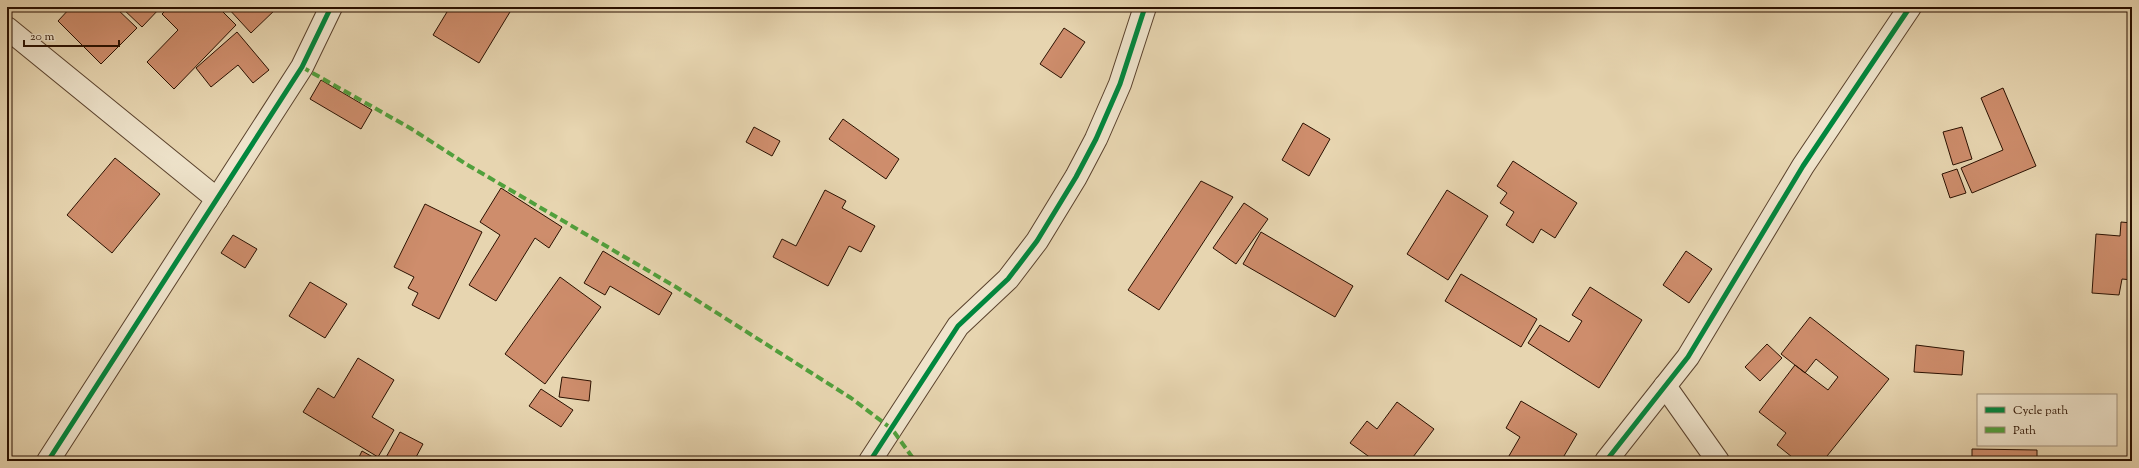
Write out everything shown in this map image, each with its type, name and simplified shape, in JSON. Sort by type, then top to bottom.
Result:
[{"type":"street","points":[[48,461],[302,67],[331,7]]},
{"type":"street","points":[[870,461],[958,326],[1008,279],[1037,241],[1076,177],[1096,139],[1120,84],[1145,7]]},
{"type":"street","points":[[1606,461],[1688,357],[1803,166],[1910,7]]},
{"type":"street","points":[[7,28],[217,199]]},
{"type":"street","points":[[1665,386],[1718,461]]},
{"type":"building","points":[[71,7],[115,7],[137,28],[101,64],[58,21]]},
{"type":"building","points":[[121,7],[161,7],[142,27]]},
{"type":"building","points":[[169,7],[218,7],[236,25],[174,89],[147,62],[178,30],[162,14]]},
{"type":"building","points":[[227,7],[278,7],[251,33]]},
{"type":"building","points":[[450,7],[513,7],[479,63],[433,35]]},
{"type":"building","points":[[1064,28],[1085,42],[1061,78],[1040,64]]},
{"type":"building","points":[[237,32],[269,70],[253,83],[238,65],[211,87],[196,68]]},
{"type":"building","points":[[321,80],[372,110],[361,129],[310,99]]},
{"type":"building","points":[[2003,88],[2036,166],[1972,193],[1961,168],[2003,150],[1981,98]]},
{"type":"building","points":[[843,119],[899,159],[886,179],[829,139]]},
{"type":"building","points":[[1303,123],[1330,139],[1309,176],[1282,160]]},
{"type":"building","points":[[754,127],[780,141],[772,156],[746,142]]},
{"type":"building","points":[[1962,127],[1972,159],[1953,165],[1943,132]]},
{"type":"building","points":[[115,158],[160,194],[112,253],[67,215]]},
{"type":"building","points":[[1513,161],[1577,203],[1555,238],[1541,229],[1533,243],[1506,225],[1514,212],[1500,203],[1507,193],[1497,186]]},
{"type":"building","points":[[1957,169],[1966,193],[1950,198],[1942,174]]},
{"type":"building","points":[[1201,181],[1233,197],[1159,310],[1128,290]]},
{"type":"building","points":[[501,188],[562,227],[549,248],[535,238],[496,301],[469,285],[500,235],[480,222]]},
{"type":"building","points":[[825,190],[846,201],[842,208],[875,226],[861,252],[849,246],[828,286],[773,257],[782,239],[796,246]]},
{"type":"building","points":[[1447,190],[1488,216],[1448,280],[1407,254]]},
{"type":"building","points":[[1244,203],[1268,219],[1236,264],[1213,248]]},
{"type":"building","points":[[425,204],[482,232],[439,319],[412,305],[418,293],[408,288],[414,277],[394,267]]},
{"type":"building","points":[[2121,222],[2132,223],[2132,280],[2122,279],[2119,295],[2092,293],[2096,234],[2120,236]]},
{"type":"building","points":[[1261,232],[1353,286],[1335,317],[1243,264]]},
{"type":"building","points":[[233,235],[257,249],[245,268],[221,253]]},
{"type":"building","points":[[603,251],[672,293],[659,315],[610,286],[605,295],[584,283]]},
{"type":"building","points":[[1686,251],[1712,269],[1689,303],[1663,285]]},
{"type":"building","points":[[1461,274],[1537,319],[1521,347],[1445,301]]},
{"type":"building","points":[[560,277],[601,307],[545,384],[505,354]]},
{"type":"building","points":[[310,282],[347,304],[325,338],[289,316]]},
{"type":"building","points":[[1590,287],[1642,320],[1599,388],[1528,343],[1540,325],[1569,342],[1582,321],[1572,315]]},
{"type":"building","points":[[1810,317],[1889,379],[1823,461],[1797,461],[1777,445],[1786,433],[1759,412],[1795,365],[1781,354]],"holes":[[[1816,359],[1838,377],[1828,390],[1805,373]]]},
{"type":"building","points":[[1767,344],[1782,358],[1760,381],[1745,367]]},
{"type":"building","points":[[1916,345],[1964,351],[1962,375],[1914,372]]},
{"type":"building","points":[[358,358],[394,380],[372,417],[394,430],[378,457],[303,412],[318,388],[334,398]]},
{"type":"building","points":[[562,377],[591,381],[589,401],[559,397]]},
{"type":"building","points":[[541,389],[573,410],[561,427],[529,406]]},
{"type":"building","points":[[1521,401],[1577,434],[1561,461],[1506,461],[1520,437],[1506,428]]},
{"type":"building","points":[[1397,402],[1434,429],[1410,461],[1375,461],[1350,443],[1367,421],[1377,429]]},
{"type":"building","points":[[400,432],[423,444],[414,461],[384,461]]},
{"type":"building","points":[[1972,449],[2037,450],[2037,461],[1972,461]]},
{"type":"building","points":[[362,451],[380,461],[357,461]]},
{"type":"marked path","points":[[302,67],[410,128],[466,164],[676,287],[851,398],[892,429],[915,461]]},
{"type":"cycle path","points":[[48,461],[302,67],[331,7]]},
{"type":"cycle path","points":[[870,461],[958,326],[1008,279],[1037,241],[1076,177],[1096,139],[1120,84],[1145,7]]},
{"type":"cycle path","points":[[1606,461],[1688,357],[1803,166],[1910,7]]}]
